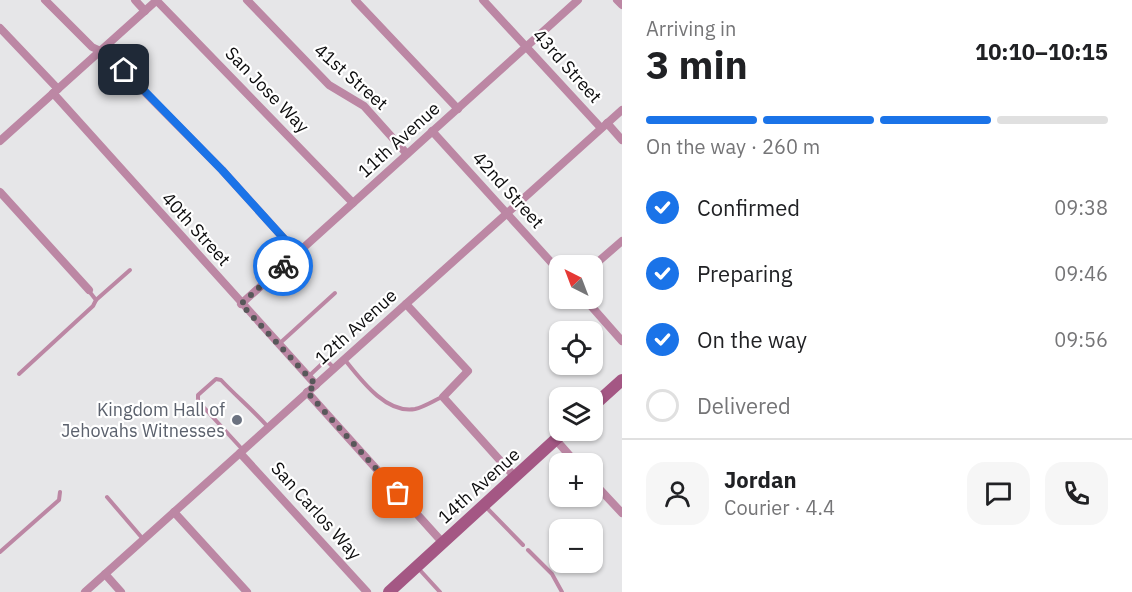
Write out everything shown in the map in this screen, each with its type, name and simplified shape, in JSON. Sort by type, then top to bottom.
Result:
[{"type":"street","points":[[45,0],[92,47],[107,54],[222,170],[297,253]]},
{"type":"street","points":[[135,0],[145,11]]},
{"type":"street","points":[[0,141],[157,0]]},
{"type":"street","name":"San Jose Way","points":[[157,0],[353,203]]},
{"type":"street","name":"41st Street","points":[[247,0],[329,84],[364,106],[407,154]]},
{"type":"street","points":[[355,0],[458,109]]},
{"type":"street","name":"43rd Street","points":[[483,0],[604,126],[622,140]]},
{"type":"street","name":"11th Avenue","points":[[241,304],[578,0]]},
{"type":"street","points":[[617,0],[622,5]]},
{"type":"street","name":"40th Street","points":[[0,28],[241,304],[316,385]]},
{"type":"street","name":"12th Avenue","points":[[85,592],[622,110]]},
{"type":"street","name":"42nd Street","points":[[432,131],[549,260]]},
{"type":"street","points":[[0,192],[88,290]]},
{"type":"street","points":[[603,257],[622,241]]},
{"type":"street","points":[[406,304],[468,371],[443,397],[515,477]]},
{"type":"street","points":[[594,309],[622,340]]},
{"type":"street","points":[[603,397],[622,380]]},
{"type":"street","points":[[307,392],[443,543]]},
{"type":"street","name":"14th Avenue","points":[[389,592],[555,441]]},
{"type":"street","points":[[557,441],[567,453]]},
{"type":"street","name":"San Carlos Way","points":[[242,452],[367,592]]},
{"type":"street","points":[[603,492],[622,513]]},
{"type":"street","points":[[174,512],[247,592]]},
{"type":"street","points":[[105,574],[121,592]]},
{"type":"lane","points":[[19,374],[130,270]]},
{"type":"lane","points":[[88,290],[96,300]]},
{"type":"lane","points":[[279,344],[335,293]]},
{"type":"lane","points":[[345,359],[376,394],[395,408],[416,409],[443,397]]},
{"type":"lane","points":[[308,376],[326,360],[334,369]]},
{"type":"lane","points":[[242,452],[198,401],[198,395],[216,379],[221,380],[268,428]]},
{"type":"lane","points":[[0,552],[58,500],[60,492]]},
{"type":"lane","points":[[107,497],[144,540]]},
{"type":"lane","points":[[484,505],[523,545]]},
{"type":"lane","points":[[528,550],[552,574],[562,592]]},
{"type":"lane","points":[[417,567],[440,592]]},
{"type":"way so far","points":[[283,266],[241,304],[316,385],[307,392],[398,493]]},
{"type":"place","name":"Kingdom Hall of Jehovahs Witnesses","points":[[237,420]]},
{"type":"route","points":[[124,70],[222,170],[297,253],[283,266]]}]
